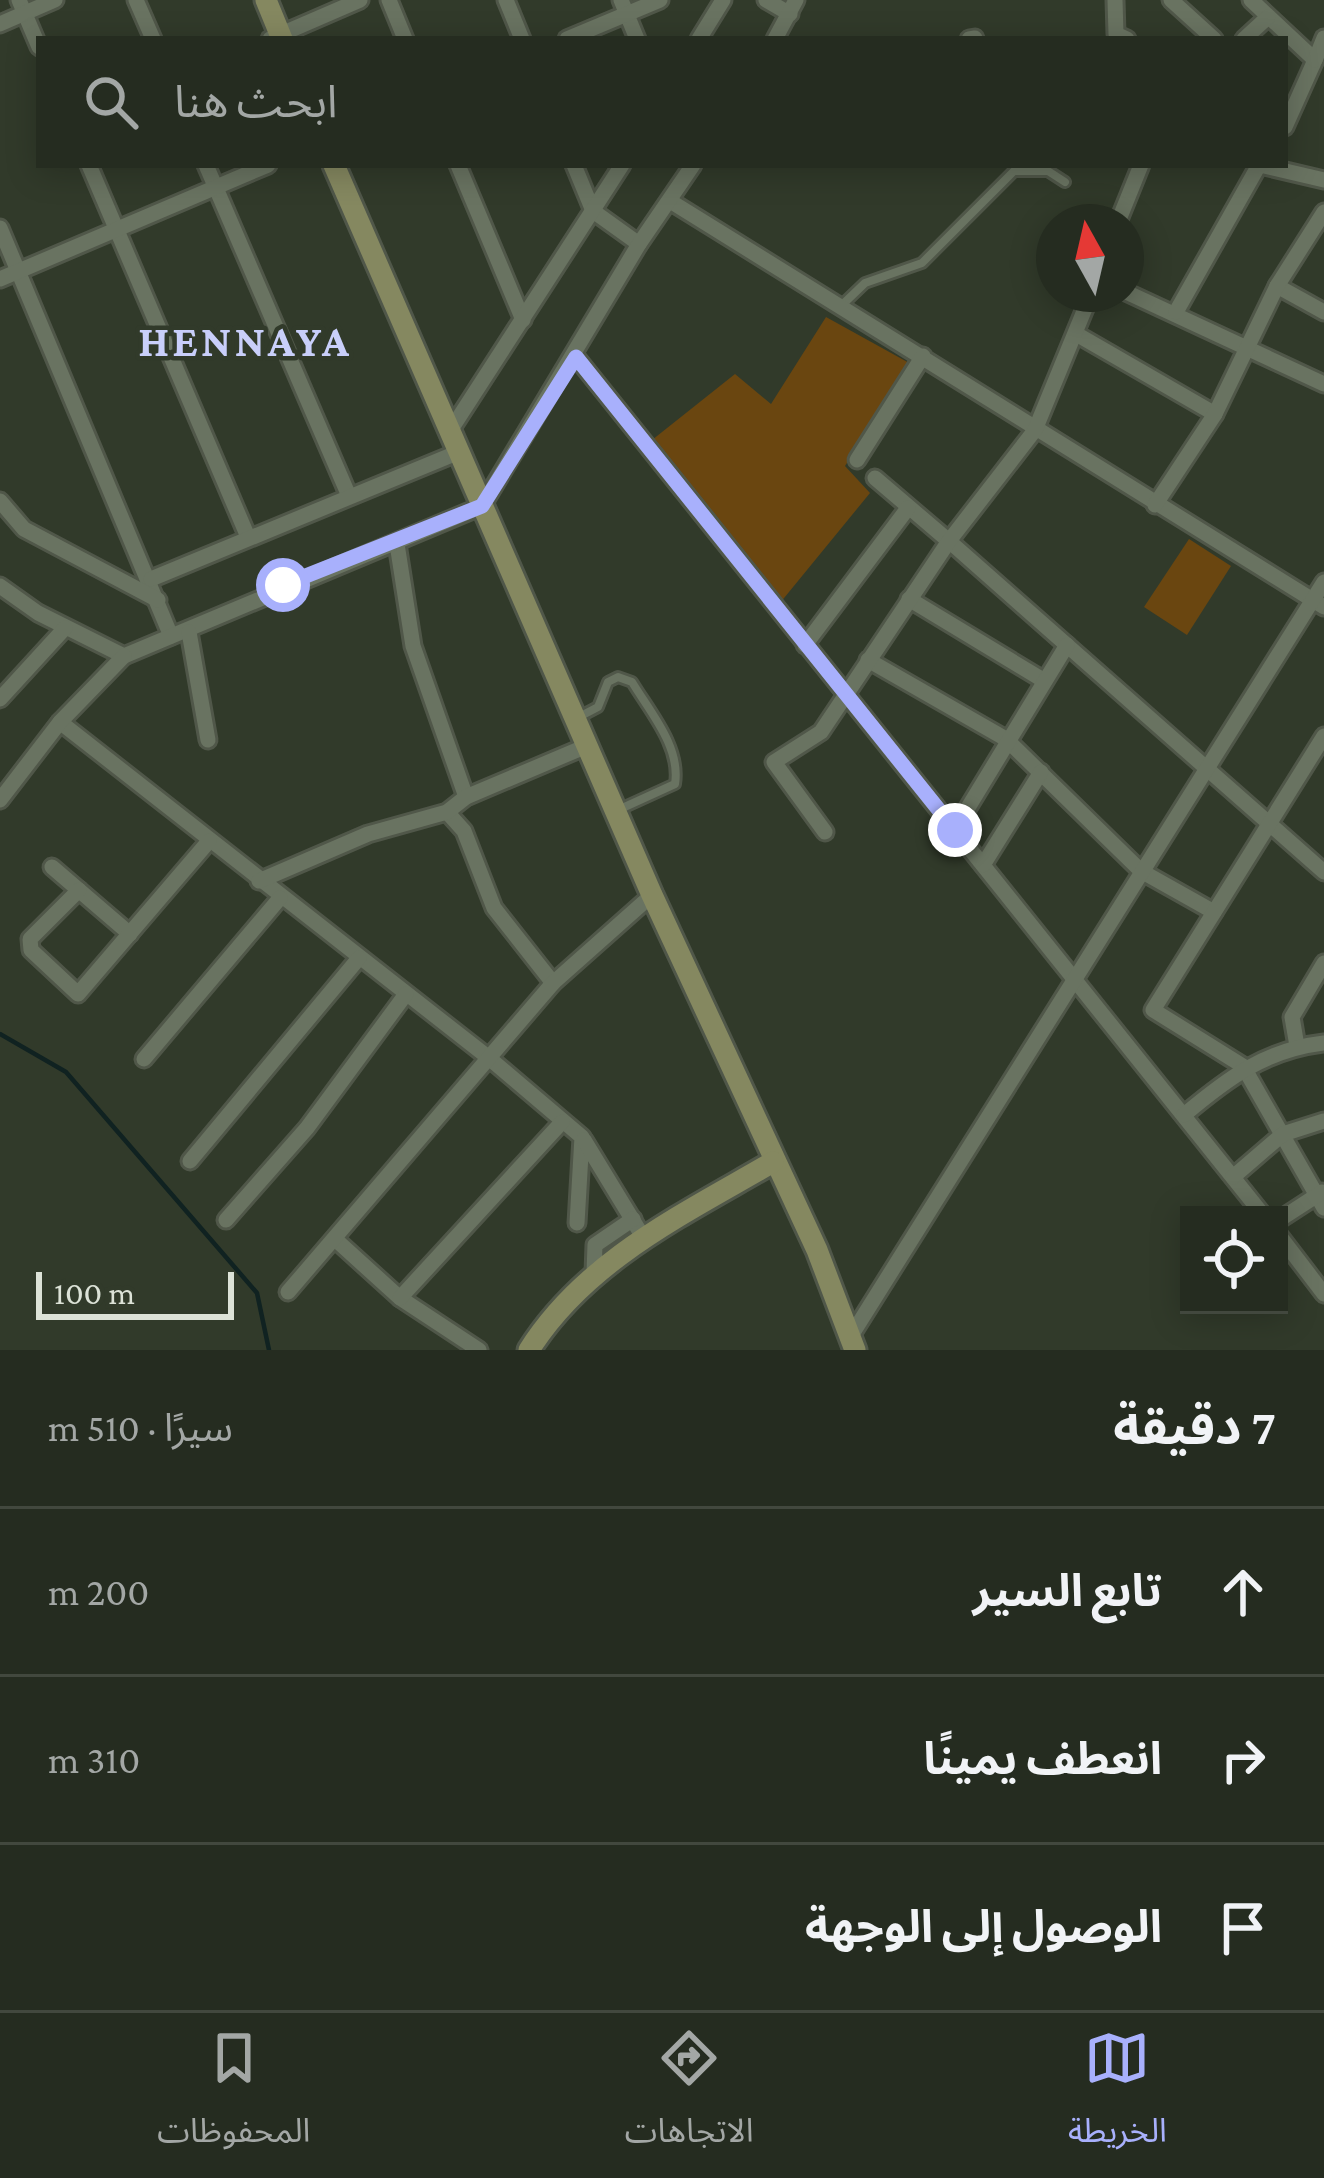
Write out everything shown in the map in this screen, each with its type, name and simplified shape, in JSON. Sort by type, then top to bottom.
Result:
[{"type":"main road","points":[[266,0],[277,36]]},
{"type":"main road","points":[[335,168],[652,895],[817,1250],[852,1344]]},
{"type":"main road","points":[[530,1350],[638,1228],[773,1162]]},
{"type":"street","points":[[0,24],[22,6],[55,0]]},
{"type":"street","points":[[136,0],[152,36]]},
{"type":"street","points":[[282,36],[360,0]]},
{"type":"street","points":[[389,0],[404,36]]},
{"type":"street","points":[[506,0],[521,36]]},
{"type":"street","points":[[572,36],[624,7],[660,0]]},
{"type":"street","points":[[701,36],[723,0]]},
{"type":"street","points":[[766,0],[793,7],[777,36]]},
{"type":"street","points":[[1114,0],[1119,36]]},
{"type":"street","points":[[1171,0],[1204,36]]},
{"type":"street","points":[[1251,0],[1316,60]]},
{"type":"street","points":[[22,6],[36,40]]},
{"type":"street","points":[[624,7],[636,36]]},
{"type":"street","points":[[1247,36],[1268,17]]},
{"type":"street","points":[[1288,121],[1324,38]]},
{"type":"street","points":[[90,168],[248,537]]},
{"type":"street","points":[[207,168],[350,496]]},
{"type":"street","points":[[0,279],[261,168]]},
{"type":"street","points":[[459,168],[523,320]]},
{"type":"street","points":[[575,168],[593,212],[639,244]]},
{"type":"street","points":[[152,579],[350,496],[454,442],[523,320],[620,168]]},
{"type":"street","points":[[0,800],[60,722],[124,656],[283,585],[397,544],[482,506],[576,357],[639,244],[691,168]]},
{"type":"street","points":[[1125,204],[1140,168]]},
{"type":"street","points":[[1176,312],[1257,168]]},
{"type":"street","points":[[1272,168],[1324,180]]},
{"type":"street","points":[[670,200],[1318,604]]},
{"type":"street","points":[[1155,505],[1215,414],[1277,286],[1324,212]]},
{"type":"street","points":[[0,228],[158,600],[180,634],[208,740]]},
{"type":"street","points":[[1277,286],[1324,312]]},
{"type":"street","points":[[1144,299],[1324,384]]},
{"type":"street","points":[[825,832],[774,762],[821,732],[909,598],[1035,430],[1085,312]]},
{"type":"street","points":[[1078,335],[1215,414]]},
{"type":"street","points":[[856,460],[923,356]]},
{"type":"street","points":[[576,357],[1256,1206]]},
{"type":"street","points":[[875,478],[1324,872]]},
{"type":"street","points":[[0,501],[24,529],[158,600]]},
{"type":"street","points":[[805,645],[908,508]]},
{"type":"street","points":[[397,544],[413,646],[466,797]]},
{"type":"street","points":[[852,1344],[1073,974],[1318,604],[1324,582]]},
{"type":"street","points":[[0,586],[65,628],[124,656]]},
{"type":"street","points":[[909,598],[1043,680]]},
{"type":"street","points":[[0,699],[65,628]]},
{"type":"street","points":[[955,830],[1066,645]]},
{"type":"street","points":[[868,660],[1006,739],[1142,871],[1214,912]]},
{"type":"street","points":[[60,722],[489,1058],[582,1137],[638,1228]]},
{"type":"street","points":[[1288,1215],[1321,1198],[1243,1066],[1153,1010],[1324,736]]},
{"type":"street","points":[[259,881],[368,834],[447,812],[466,797],[589,745]]},
{"type":"street","points":[[983,865],[1041,772]]},
{"type":"street","points":[[447,812],[464,831],[494,908],[553,982]]},
{"type":"street","points":[[79,890],[30,939],[31,950],[78,994],[208,841]]},
{"type":"street","points":[[52,867],[130,934]]},
{"type":"street","points":[[288,1292],[553,982],[652,895]]},
{"type":"street","points":[[144,1059],[280,898]]},
{"type":"street","points":[[190,1162],[358,958]]},
{"type":"street","points":[[1297,1046],[1292,1017],[1322,968]]},
{"type":"street","points":[[226,1220],[307,1128],[406,994]]},
{"type":"street","points":[[1184,1115],[1243,1066],[1297,1046],[1324,1043]]},
{"type":"street","points":[[1233,1178],[1282,1134],[1324,1121]]},
{"type":"street","points":[[400,1298],[562,1122]]},
{"type":"street","points":[[577,1223],[582,1137]]},
{"type":"street","points":[[334,1239],[400,1298],[479,1350]]},
{"type":"street","points":[[1288,1247],[1324,1294]]},
{"type":"lane","points":[[841,306],[865,283],[922,263],[1014,171],[1048,171],[1065,182]]},
{"type":"lane","points":[[577,718],[598,707],[608,682],[618,677],[632,682],[669,743],[678,767],[675,784],[616,811]]},
{"type":"shaded area","points":[[826,317],[911,364],[845,466],[870,493],[780,603],[652,440],[735,374],[771,404]]},
{"type":"shaded area","points":[[1189,539],[1231,566],[1187,635],[1144,607]]},
{"type":"waterway","points":[[0,1034],[66,1072],[257,1293],[269,1350]]},
{"type":"district","name":"HENNAYA","points":[[245,341]]},
{"type":"route","points":[[283,585],[397,544],[482,506],[576,357],[955,830]]}]
